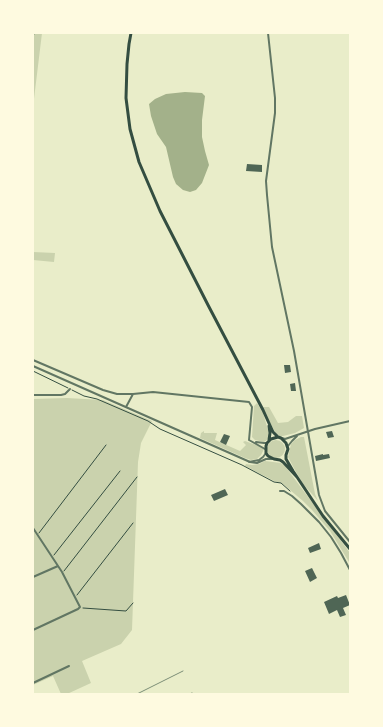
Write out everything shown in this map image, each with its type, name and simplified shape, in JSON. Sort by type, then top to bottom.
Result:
[{"type":"main road","points":[[131,33],[127,64],[126,98],[130,129],[139,162],[160,212],[261,405],[273,432],[286,443],[286,459],[323,516],[350,549]]},
{"type":"main road","points":[[269,424],[270,433],[266,451],[270,458],[282,461],[297,478]]},
{"type":"main road","points":[[268,442],[274,438],[279,438]]},
{"type":"main road","points":[[275,460],[283,458],[287,451]]},
{"type":"street","points":[[268,33],[275,98],[275,113],[266,181],[274,263],[294,351],[319,496],[325,511],[350,542]]},
{"type":"street","points":[[33,360],[103,390],[117,394],[152,392],[249,402],[252,407],[249,440]]},
{"type":"street","points":[[33,366],[248,462],[254,463],[266,459],[275,460]]},
{"type":"street","points":[[33,395],[61,395],[65,394],[70,389]]},
{"type":"street","points":[[102,397],[103,390]]},
{"type":"street","points":[[126,408],[133,394]]},
{"type":"street","points":[[279,438],[285,439],[308,431],[350,421]]},
{"type":"street","points":[[287,451],[289,443],[298,435]]},
{"type":"street","points":[[249,440],[264,444],[268,442]]},
{"type":"street","points":[[248,462],[253,462],[263,457],[266,451],[249,440]]},
{"type":"street","points":[[280,491],[284,491],[292,496],[319,522],[338,548],[350,570]]},
{"type":"street","points":[[33,528],[62,572],[80,607],[33,630]]},
{"type":"street","points":[[33,577],[58,566]]},
{"type":"street","points":[[33,683],[69,666]]},
{"type":"path","points":[[33,38],[34,33]]},
{"type":"path","points":[[33,371],[84,396],[97,399],[148,421],[160,429],[242,465]]},
{"type":"path","points":[[37,534],[106,445]]},
{"type":"path","points":[[52,557],[120,471]]},
{"type":"path","points":[[62,572],[66,570],[137,477]]},
{"type":"path","points":[[75,597],[133,523]]},
{"type":"path","points":[[80,607],[86,609],[126,611],[133,603]]},
{"type":"shaded area","points":[[33,33],[42,33],[33,107]]},
{"type":"shaded area","points":[[185,92],[202,93],[205,96],[202,120],[202,137],[209,165],[202,183],[196,190],[190,192],[183,190],[176,184],[166,147],[157,134],[149,104],[155,99],[166,94]]},
{"type":"shaded area","points":[[33,252],[55,253],[54,262],[33,260]]},
{"type":"shaded area","points":[[67,398],[103,400],[152,421],[141,443],[138,462],[132,630],[121,644],[82,661],[91,683],[67,694],[61,694],[53,676],[33,685],[33,399]]},
{"type":"shaded area","points":[[257,403],[263,413],[268,430],[269,437],[264,442],[255,440],[252,437],[254,406]]},
{"type":"shaded area","points":[[262,407],[269,407],[278,423],[288,422],[296,416],[302,416],[304,428],[295,433],[279,436],[276,434]]},
{"type":"shaded area","points":[[204,431],[204,433],[217,433],[215,440],[240,451],[246,445],[243,442],[245,441],[264,449],[257,459],[251,460],[200,438],[201,433]]},
{"type":"shaded area","points":[[301,437],[304,437],[315,494],[318,501],[304,485],[288,457],[291,444]]},
{"type":"shaded area","points":[[276,440],[282,443],[285,449],[282,455],[276,458],[270,455],[267,449],[270,443]]},
{"type":"shaded area","points":[[265,461],[281,463],[285,466],[350,553],[350,562],[330,531],[303,501],[281,483],[245,466],[246,464],[259,464]]},
{"type":"building","points":[[247,164],[262,165],[262,172],[246,171]]},
{"type":"building","points":[[284,365],[290,365],[291,372],[285,373]]},
{"type":"building","points":[[295,383],[296,391],[291,391],[290,384]]},
{"type":"building","points":[[332,431],[334,437],[328,438],[326,432]]},
{"type":"building","points":[[224,434],[230,436],[226,445],[220,442]]},
{"type":"building","points":[[329,454],[330,458],[316,461],[315,456]]},
{"type":"building","points":[[225,489],[228,495],[214,501],[211,495]]},
{"type":"building","points":[[319,543],[321,549],[310,553],[308,548]]},
{"type":"building","points":[[312,568],[317,578],[310,582],[305,571]]},
{"type":"building","points":[[346,595],[350,605],[343,608],[346,615],[340,617],[337,610],[329,614],[324,602],[337,596],[338,598]]},
{"type":"railway","points":[[137,694],[183,671]]}]
